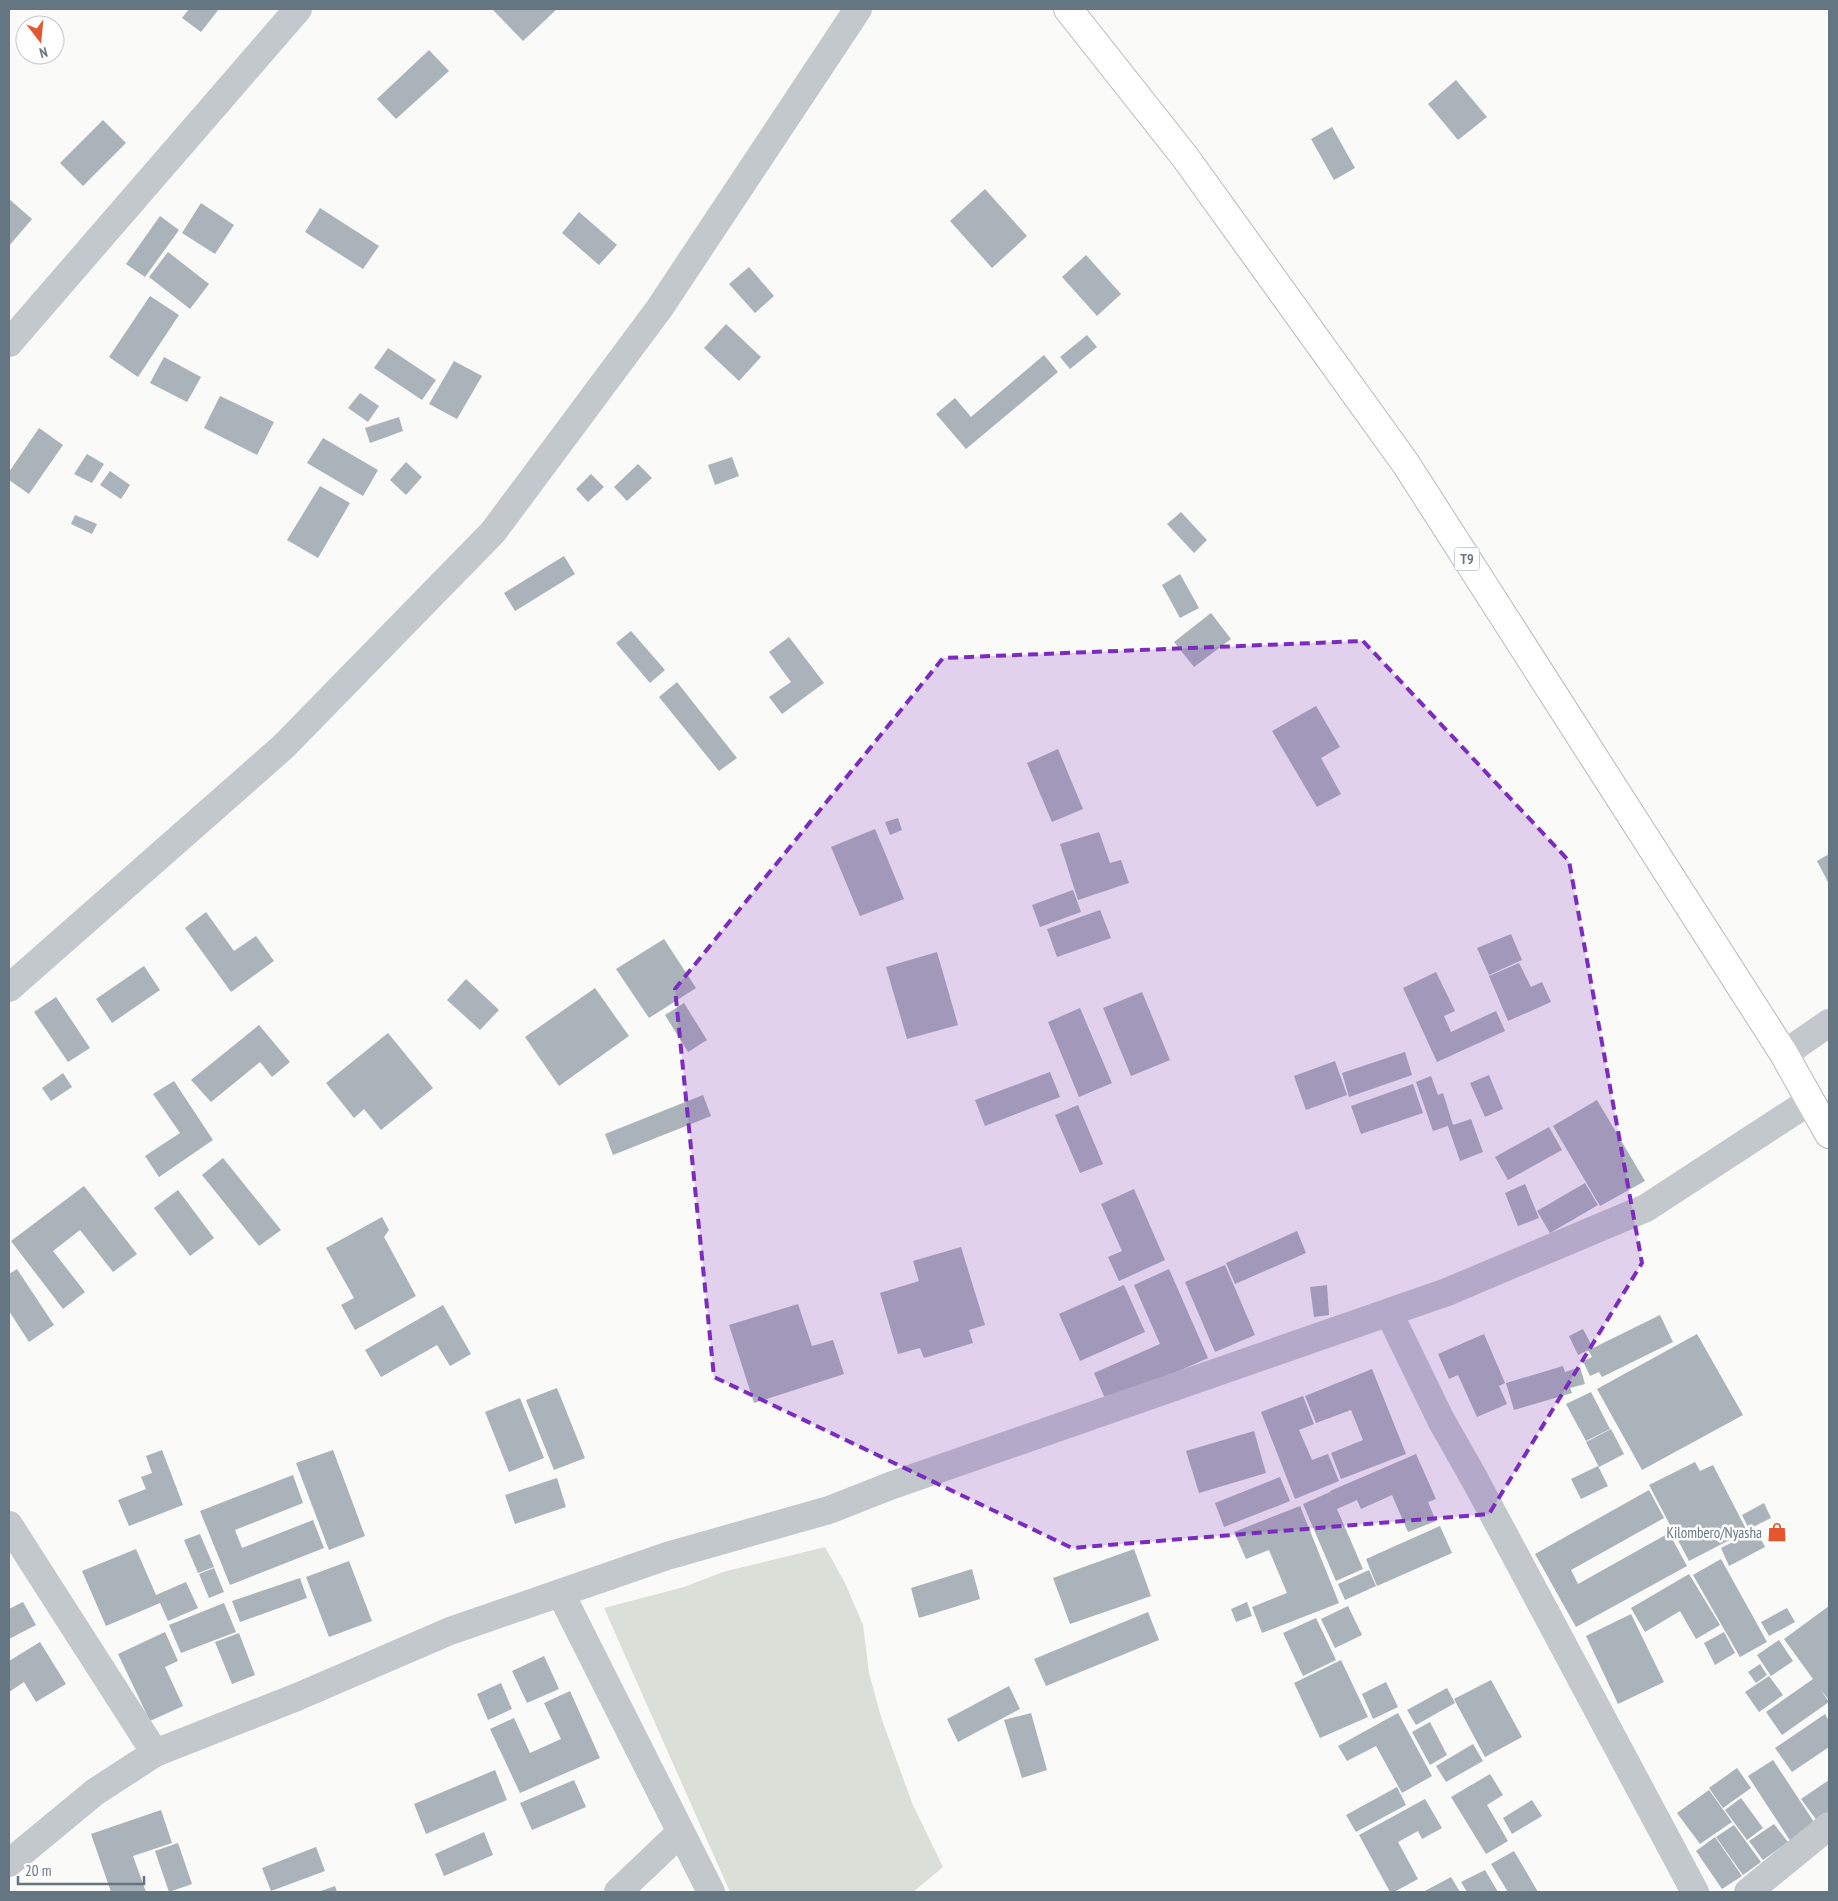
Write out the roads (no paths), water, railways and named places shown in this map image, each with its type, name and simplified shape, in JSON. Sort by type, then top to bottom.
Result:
[{"type":"highway","name":"T9","points":[[1068,9],[1185,158],[1406,464],[1784,1054],[1829,1134]]},
{"type":"street","points":[[9,343],[298,9]]},
{"type":"street","points":[[9,988],[282,746],[493,532],[659,309],[858,9]]},
{"type":"street","points":[[1784,1054],[1829,1023]]},
{"type":"street","points":[[9,1864],[95,1792],[155,1753],[297,1697],[450,1631],[667,1556],[829,1510],[890,1486],[1447,1292],[1646,1208],[1810,1101]]},
{"type":"street","points":[[1389,1313],[1441,1420],[1475,1480],[1695,1892]]},
{"type":"street","points":[[9,1526],[155,1753]]},
{"type":"street","points":[[561,1594],[711,1892]]},
{"type":"street","points":[[1748,1892],[1829,1826]]},
{"type":"street","points":[[618,1892],[680,1833]]},
{"type":"place","name":"Kilombero/Nyasha","points":[[1777,1532]]}]
